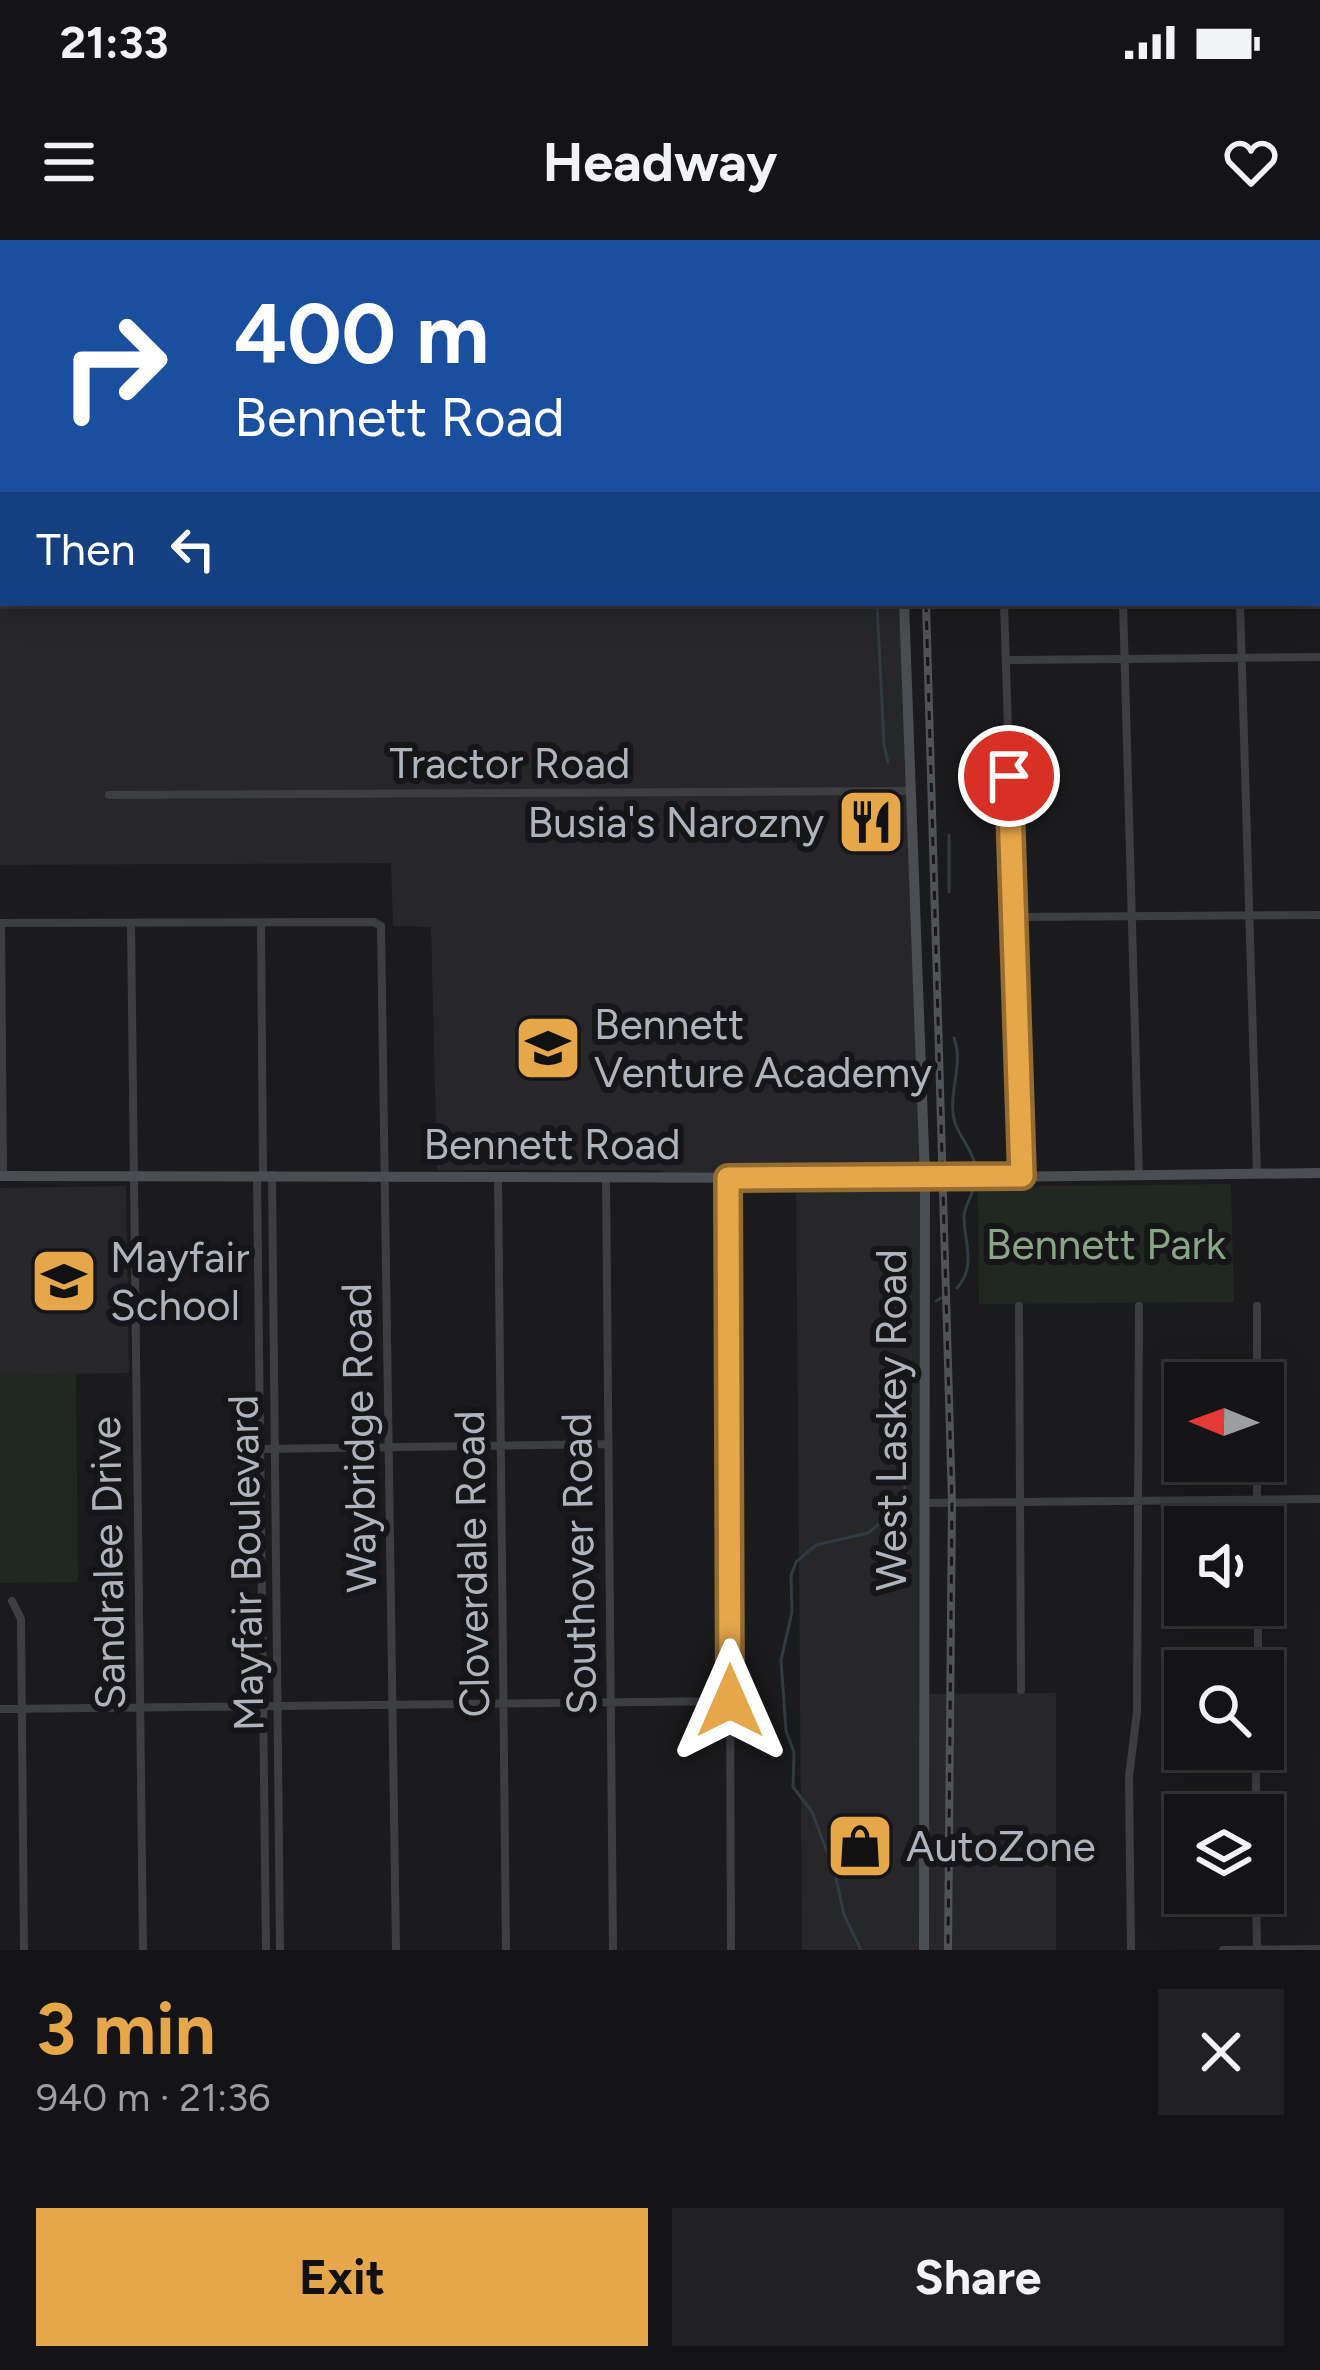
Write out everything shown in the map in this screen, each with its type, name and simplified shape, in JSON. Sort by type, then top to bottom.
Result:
[{"type":"main road","name":"West Laskey Road","points":[[904,606],[925,1178],[924,1950]]},
{"type":"main road","name":"Bennett Road","points":[[2,1176],[925,1178],[1320,1173]]},
{"type":"street","points":[[1004,606],[1022,1176]]},
{"type":"street","points":[[1123,606],[1138,1175]]},
{"type":"street","points":[[1240,606],[1257,1173]]},
{"type":"street","points":[[1006,660],[1320,656]]},
{"type":"street","name":"Tractor Road","points":[[109,795],[911,791]]},
{"type":"street","points":[[1013,917],[1320,915]]},
{"type":"street","points":[[2,1176],[1,922],[262,923]]},
{"type":"street","name":"Waybridge Road","points":[[262,923],[374,922],[381,926],[396,1950]]},
{"type":"street","name":"Sandralee Drive","points":[[131,923],[143,1950]]},
{"type":"street","name":"Mayfair Boulevard","points":[[262,923],[260,1449],[266,1950]]},
{"type":"street","name":"Mayfair Boulevard","points":[[264,1175],[274,1449],[280,1950]]},
{"type":"street","name":"Cloverdale Road","points":[[498,1177],[506,1950]]},
{"type":"street","name":"Southover Road","points":[[606,1177],[613,1950]]},
{"type":"street","points":[[728,1178],[731,1950]]},
{"type":"street","points":[[1019,1306],[1021,1690]]},
{"type":"street","points":[[1131,1950],[1129,1777],[1138,1712],[1139,1306]]},
{"type":"street","points":[[1257,1306],[1257,1362]]},
{"type":"street","points":[[260,1449],[608,1444]]},
{"type":"street","points":[[1258,1482],[1258,1506]]},
{"type":"street","points":[[924,1503],[1320,1499]]},
{"type":"street","points":[[12,1600],[21,1619],[24,1950]]},
{"type":"street","points":[[0,1709],[730,1701]]},
{"type":"street","points":[[1256,1914],[1257,1949]]},
{"type":"street","points":[[1223,1950],[1320,1949]]},
{"type":"shaded area","points":[[0,606],[904,606],[925,1178],[924,1694],[1056,1693],[1056,1950],[802,1950],[796,1183],[664,1183],[663,1170],[437,1170],[431,927],[393,926],[391,863],[0,865]]},
{"type":"shaded area","name":"Mayfair School","points":[[126,1186],[129,1373],[0,1375],[0,1188]]},
{"type":"green space","name":"Bennett Park","points":[[1231,1184],[1234,1302],[979,1304],[978,1187]]},
{"type":"green space","points":[[76,1374],[78,1582],[0,1583],[0,1375]]},
{"type":"waterway","points":[[877,606],[888,762]]},
{"type":"waterway","points":[[949,835],[949,892]]},
{"type":"waterway","points":[[954,1038],[954,1119],[975,1166]]},
{"type":"waterway","points":[[957,1288],[968,1264],[964,1215],[973,1190]]},
{"type":"waterway","points":[[936,1301],[941,1298]]},
{"type":"waterway","points":[[861,1950],[844,1915],[835,1873],[812,1812],[793,1787],[794,1752],[786,1731],[781,1660],[792,1612],[791,1576],[796,1562],[816,1545],[868,1533],[901,1506],[906,1481],[899,1433],[907,1366]]},
{"type":"railway","points":[[926,606],[952,1503],[948,1950]]},
{"type":"place","name":"Busia's Narozny","points":[[871,822]]},
{"type":"place","name":"Bennett Venture Academy","points":[[548,1048]]},
{"type":"place","name":"Mayfair School","points":[[64,1281]]},
{"type":"place","name":"AutoZone","points":[[860,1846]]},
{"type":"route","points":[[730,1701],[728,1178],[1022,1176],[1009,776]]}]
